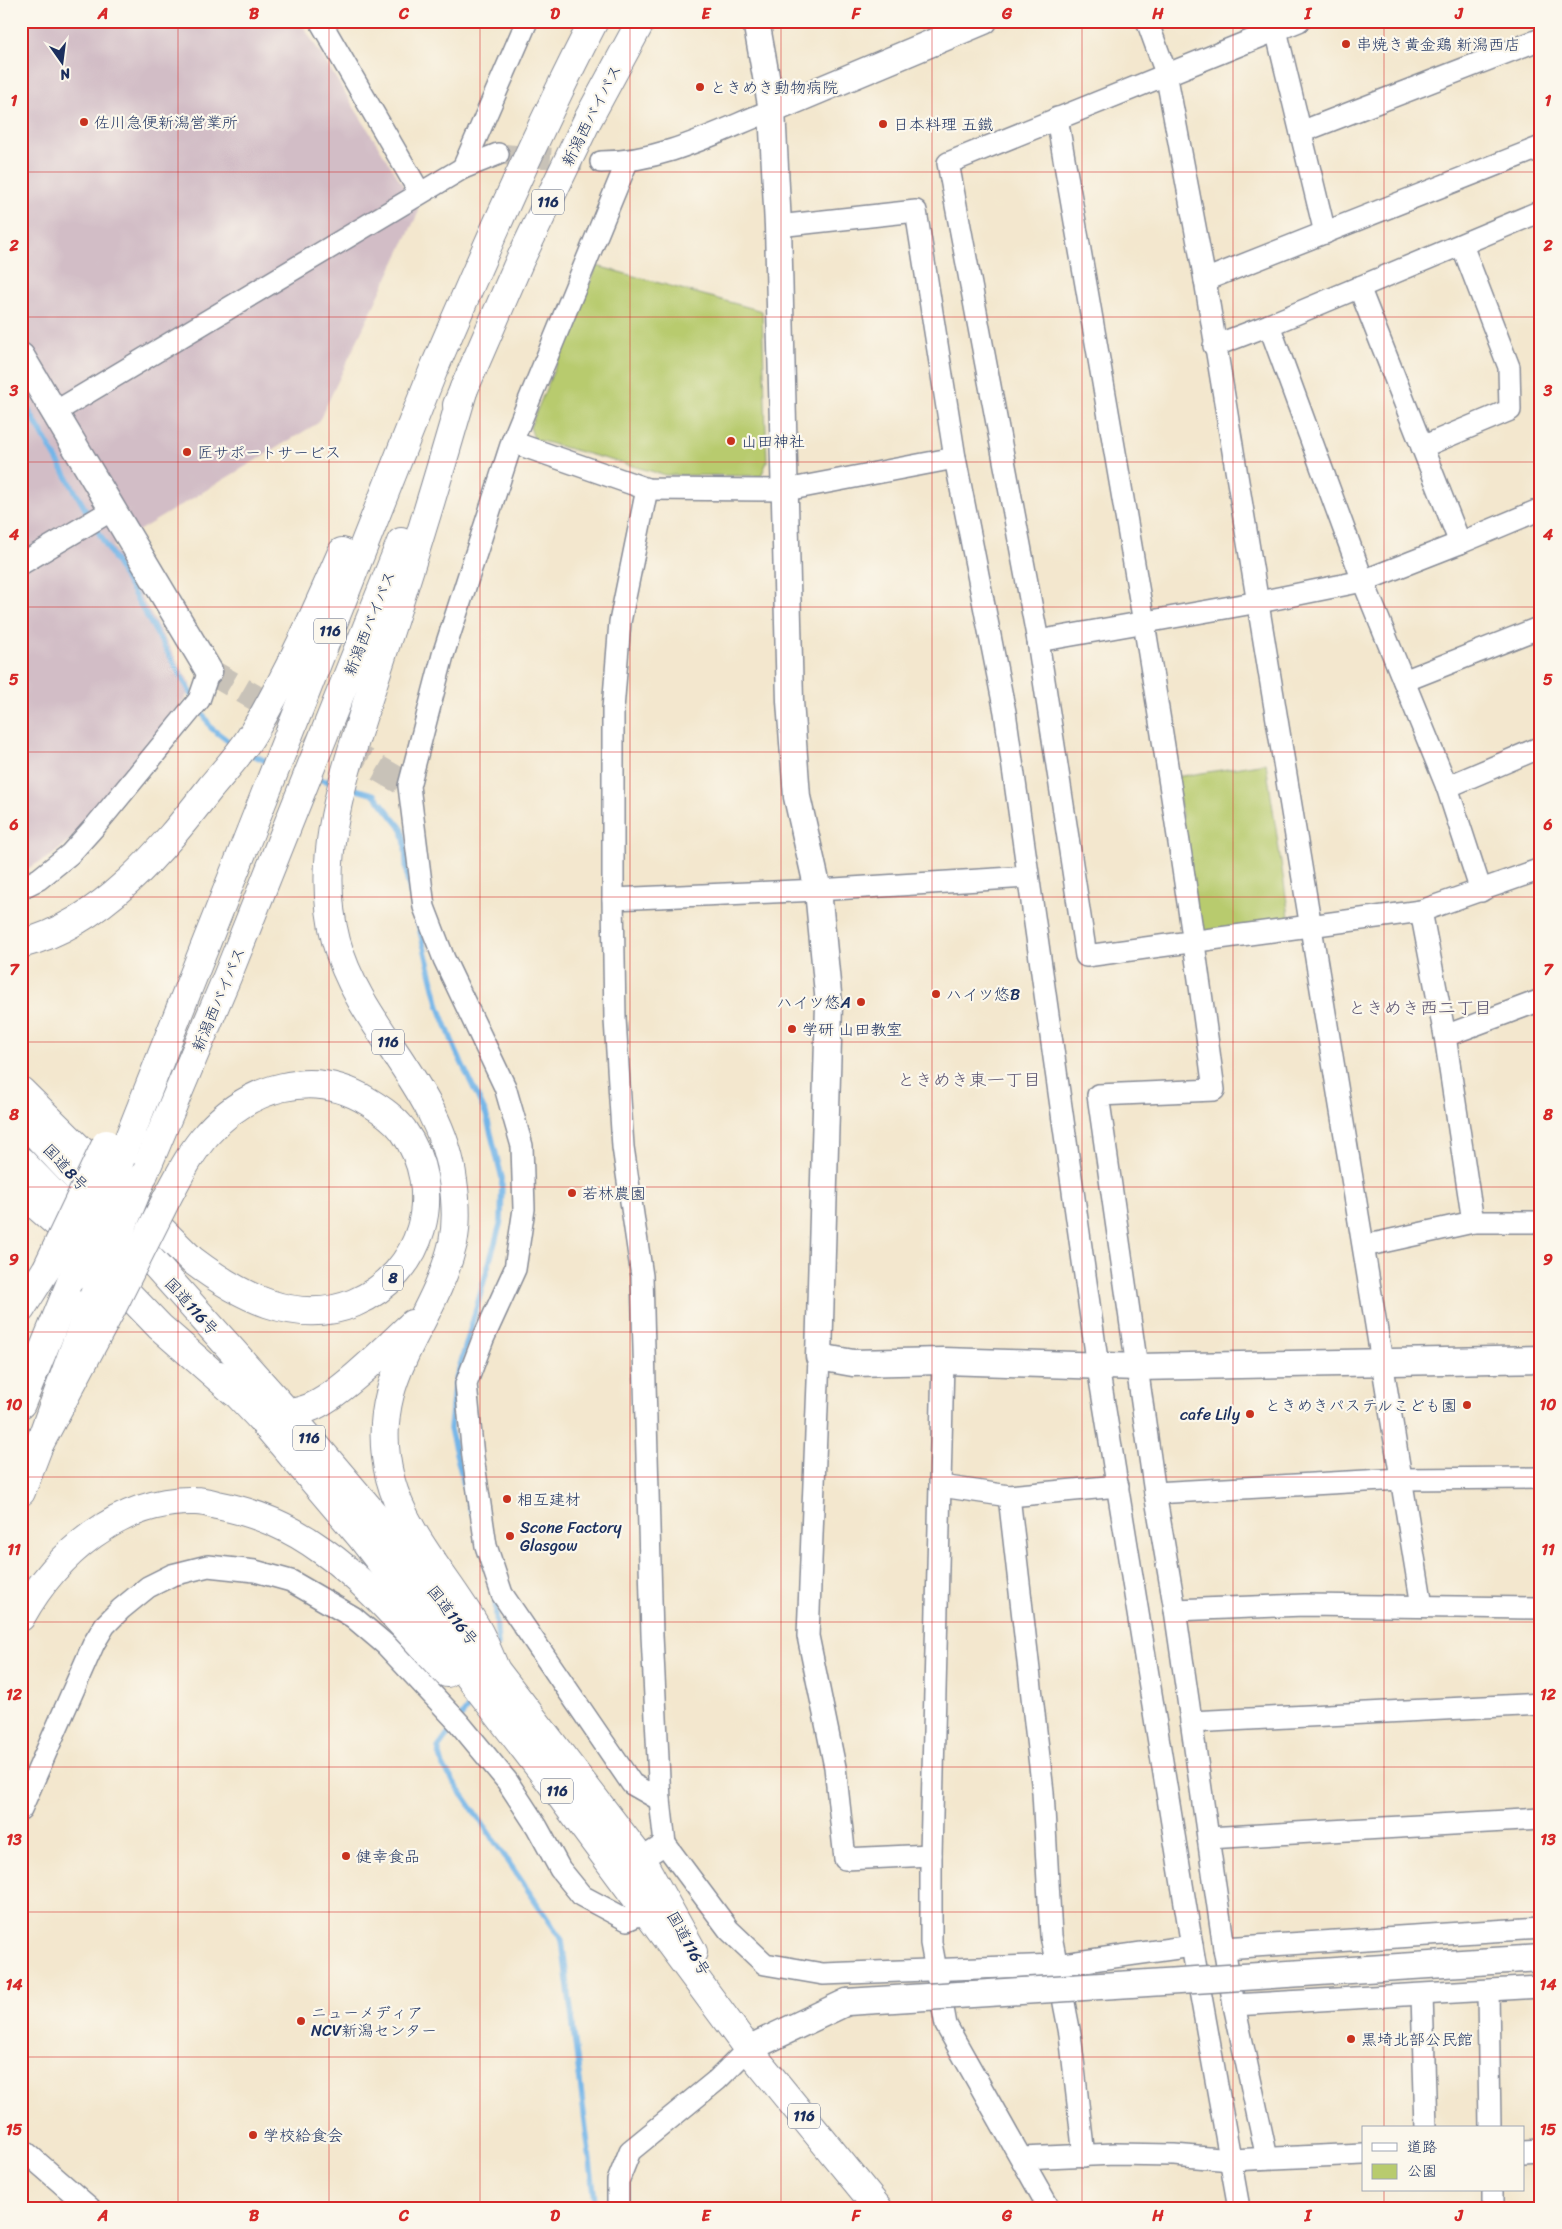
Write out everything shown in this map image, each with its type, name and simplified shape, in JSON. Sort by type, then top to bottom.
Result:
[{"type":"highway","name":"新潟西バイパス","points":[[113,1151],[177,979],[226,891],[433,371],[484,253],[562,83],[594,21]]},
{"type":"highway","name":"新潟西バイパス","points":[[107,1228],[143,1176],[228,977],[464,388],[520,260],[587,121],[642,21]]},
{"type":"highway","points":[[21,944],[63,928],[124,884],[164,847],[252,736],[290,669],[381,467],[433,371]]},
{"type":"highway","name":"116","points":[[464,388],[422,532],[339,795],[328,854],[331,914],[345,967],[378,1027],[418,1086],[436,1117],[447,1148],[454,1195],[454,1241],[432,1300],[401,1359],[389,1393],[385,1422],[385,1452],[397,1497],[416,1539],[476,1627],[496,1671]]},
{"type":"highway","name":"8","points":[[21,1091],[192,1260],[218,1280],[248,1297],[279,1308],[310,1312],[344,1307],[371,1296],[396,1276],[414,1250],[424,1220],[425,1185],[417,1155],[403,1131],[388,1113],[360,1096],[333,1086],[301,1083],[273,1088],[258,1094],[229,1112],[207,1134],[189,1158],[167,1198],[102,1303],[39,1445],[21,1492]]},
{"type":"highway","name":"国道8号","points":[[21,1119],[107,1228]]},
{"type":"highway","name":"116","points":[[107,1228],[113,1151]]},
{"type":"highway","name":"116","points":[[21,1309],[47,1268],[113,1151]]},
{"type":"highway","name":"国道8号","points":[[21,1161],[107,1228]]},
{"type":"highway","name":"116","points":[[21,1192],[78,1242],[160,1327],[234,1392]]},
{"type":"highway","points":[[21,1404],[73,1277],[107,1228]]},
{"type":"highway","name":"8","points":[[102,1303],[107,1228]]},
{"type":"highway","name":"国道116号","points":[[107,1228],[234,1392],[260,1418],[361,1537],[548,1779],[748,2049],[878,2208]]},
{"type":"highway","name":"国道116号","points":[[107,1228],[289,1414],[395,1539],[641,1859],[748,2049]]},
{"type":"highway","points":[[260,1418],[289,1414],[311,1408],[330,1396],[391,1344],[412,1324],[432,1300]]},
{"type":"highway","points":[[21,1617],[49,1574],[84,1540],[113,1522],[152,1506],[195,1500],[236,1508],[279,1522],[324,1552],[370,1592],[548,1779]]},
{"type":"street","points":[[320,21],[420,193]]},
{"type":"street","points":[[463,168],[527,21]]},
{"type":"street","points":[[756,21],[772,110],[778,226],[790,701],[797,797],[818,890],[829,1004],[819,1357],[808,1636],[836,1767],[845,1859],[931,1855]]},
{"type":"street","points":[[601,162],[627,162],[656,156],[772,110],[984,21]]},
{"type":"street","points":[[1147,21],[1166,73],[1205,280],[1214,346],[1259,602],[1309,927],[1364,1246],[1422,1606]]},
{"type":"street","points":[[1299,21],[1166,73],[948,163],[1038,641],[1086,956],[1420,911],[1541,869]]},
{"type":"street","points":[[1276,30],[1325,233]]},
{"type":"street","points":[[1301,132],[1541,39]]},
{"type":"street","points":[[1057,118],[1144,622],[1195,942],[1214,1090],[1098,1095],[1155,1493],[1176,1610],[1224,1948],[1234,2005],[1267,2158]]},
{"type":"street","points":[[1205,280],[1541,147]]},
{"type":"street","points":[[55,412],[420,193],[463,168],[498,154]]},
{"type":"street","points":[[627,162],[512,442],[443,655],[409,786],[424,907],[444,959],[505,1087],[522,1146],[524,1209],[515,1269],[482,1340],[466,1384],[473,1457],[486,1546],[502,1594],[632,1784],[660,1800]]},
{"type":"street","points":[[778,226],[916,211],[955,458],[1005,712],[1098,1367],[1192,1946],[1239,2208]]},
{"type":"street","points":[[1214,346],[1359,288],[1541,211]]},
{"type":"street","points":[[1422,447],[1510,410],[1510,367],[1462,244]]},
{"type":"street","points":[[1359,288],[1460,544]]},
{"type":"street","points":[[1269,325],[1362,581],[1447,787],[1481,891]]},
{"type":"street","points":[[21,356],[209,671],[199,700],[98,824],[70,854],[39,879],[21,888]]},
{"type":"street","points":[[512,442],[648,489],[786,490],[955,458]]},
{"type":"street","points":[[648,489],[620,622],[613,709],[613,899],[615,1019],[623,1147],[642,1276],[652,1636],[660,1800],[665,1844],[729,1930],[765,1964],[823,1974],[1056,1965],[1192,1946]]},
{"type":"street","points":[[1038,641],[1259,602],[1362,581],[1460,544],[1541,509]]},
{"type":"street","points":[[21,564],[112,510]]},
{"type":"street","points":[[1404,681],[1541,627]]},
{"type":"street","points":[[1447,787],[1541,747]]},
{"type":"street","points":[[613,899],[818,890],[1028,877]]},
{"type":"street","points":[[1420,911],[1445,1036],[1473,1222]]},
{"type":"street","points":[[1445,1036],[1541,1000]]},
{"type":"street","points":[[1364,1246],[1473,1222],[1541,1222]]},
{"type":"street","points":[[819,1357],[853,1363],[943,1361],[1098,1367],[1382,1364],[1541,1359]]},
{"type":"street","points":[[943,1361],[931,1855],[931,1943],[946,2025],[1049,2208]]},
{"type":"street","points":[[1155,1493],[1401,1479],[1541,1478]]},
{"type":"street","points":[[941,1486],[1009,1496],[1118,1486]]},
{"type":"street","points":[[1009,1496],[1043,1792],[1051,1936],[1070,2034],[1084,2156]]},
{"type":"street","points":[[21,1809],[94,1643],[105,1625],[148,1587],[172,1575],[208,1566],[256,1571],[291,1581],[354,1617],[380,1640],[459,1723],[507,1781],[560,1869],[582,1896],[627,1920],[645,1912]]},
{"type":"street","points":[[1176,1610],[1305,1605],[1541,1608]]},
{"type":"street","points":[[1191,1722],[1541,1704]]},
{"type":"street","points":[[1208,1838],[1541,1818]]},
{"type":"street","points":[[641,1859],[665,1844]]},
{"type":"street","points":[[1224,1948],[1541,1928]]},
{"type":"street","points":[[618,2208],[618,2181],[630,2151],[717,2080],[748,2049],[847,2002],[1541,1958]]},
{"type":"street","points":[[1234,2005],[1541,1987]]},
{"type":"street","points":[[1488,1991],[1490,2126]]},
{"type":"street","points":[[1422,1995],[1426,2126]]},
{"type":"street","points":[[21,2148],[90,2208]]},
{"type":"street","points":[[1524,2152],[1541,2151]]},
{"type":"street","points":[[1022,2158],[1174,2154],[1231,2160],[1362,2154]]},
{"type":"street","points":[[1492,2192],[1493,2208]]},
{"type":"shaded area","points":[[21,21],[300,21],[419,211],[318,423],[113,546],[192,687],[169,725],[95,819],[51,856],[21,872]]},
{"type":"green space","points":[[597,266],[762,311],[767,462],[761,476],[665,475],[534,439],[530,427]]},
{"type":"green space","points":[[1266,763],[1289,916],[1284,923],[1207,934],[1199,928],[1176,777]]},
{"type":"waterway","points":[[21,397],[193,697]]},
{"type":"waterway","points":[[199,707],[211,728],[236,747]]},
{"type":"waterway","points":[[249,753],[270,763]]},
{"type":"waterway","points":[[314,778],[334,783]]},
{"type":"waterway","points":[[348,787],[375,795],[402,829],[405,843],[407,879],[439,1007],[456,1051],[486,1114],[502,1178],[501,1221],[454,1387],[450,1429],[471,1512]]},
{"type":"waterway","points":[[495,1597],[498,1645]]},
{"type":"waterway","points":[[461,1717],[476,1697]]},
{"type":"waterway","points":[[455,1725],[438,1748],[443,1766],[562,1940],[596,2208]]},
{"type":"tunnel","points":[[498,154],[601,162]]},
{"type":"tunnel","points":[[209,671],[409,786]]},
{"type":"place","name":"串焼き黄金鶏 新潟西店","points":[[1346,44]]},
{"type":"place","name":"ときめき動物病院","points":[[700,87]]},
{"type":"place","name":"佐川急便新潟営業所","points":[[84,122]]},
{"type":"place","name":"日本料理 五鐵","points":[[883,124]]},
{"type":"place","name":"山田神社","points":[[731,441]]},
{"type":"place","name":"匠サポートサービス","points":[[187,452]]},
{"type":"place","name":"ハイツ悠B","points":[[936,994]]},
{"type":"place","name":"ハイツ悠A","points":[[861,1002]]},
{"type":"place","name":"学研 山田教室","points":[[792,1029]]},
{"type":"place","name":"若林農園","points":[[572,1193]]},
{"type":"place","name":"ときめきパステルこども園","points":[[1467,1405]]},
{"type":"place","name":"cafe Lily","points":[[1250,1414]]},
{"type":"place","name":"相互建材","points":[[507,1499]]},
{"type":"place","name":"Scone Factory Glasgow","points":[[510,1536]]},
{"type":"place","name":"健幸食品","points":[[346,1856]]},
{"type":"place","name":"ニューメディア NCV新潟センター","points":[[301,2021]]},
{"type":"place","name":"黒埼北部公民館","points":[[1351,2039]]},
{"type":"place","name":"学校給食会","points":[[253,2135]]},
{"type":"district","name":"ときめき西二丁目","points":[[1420,1008]]},
{"type":"district","name":"ときめき東一丁目","points":[[969,1080]]}]
